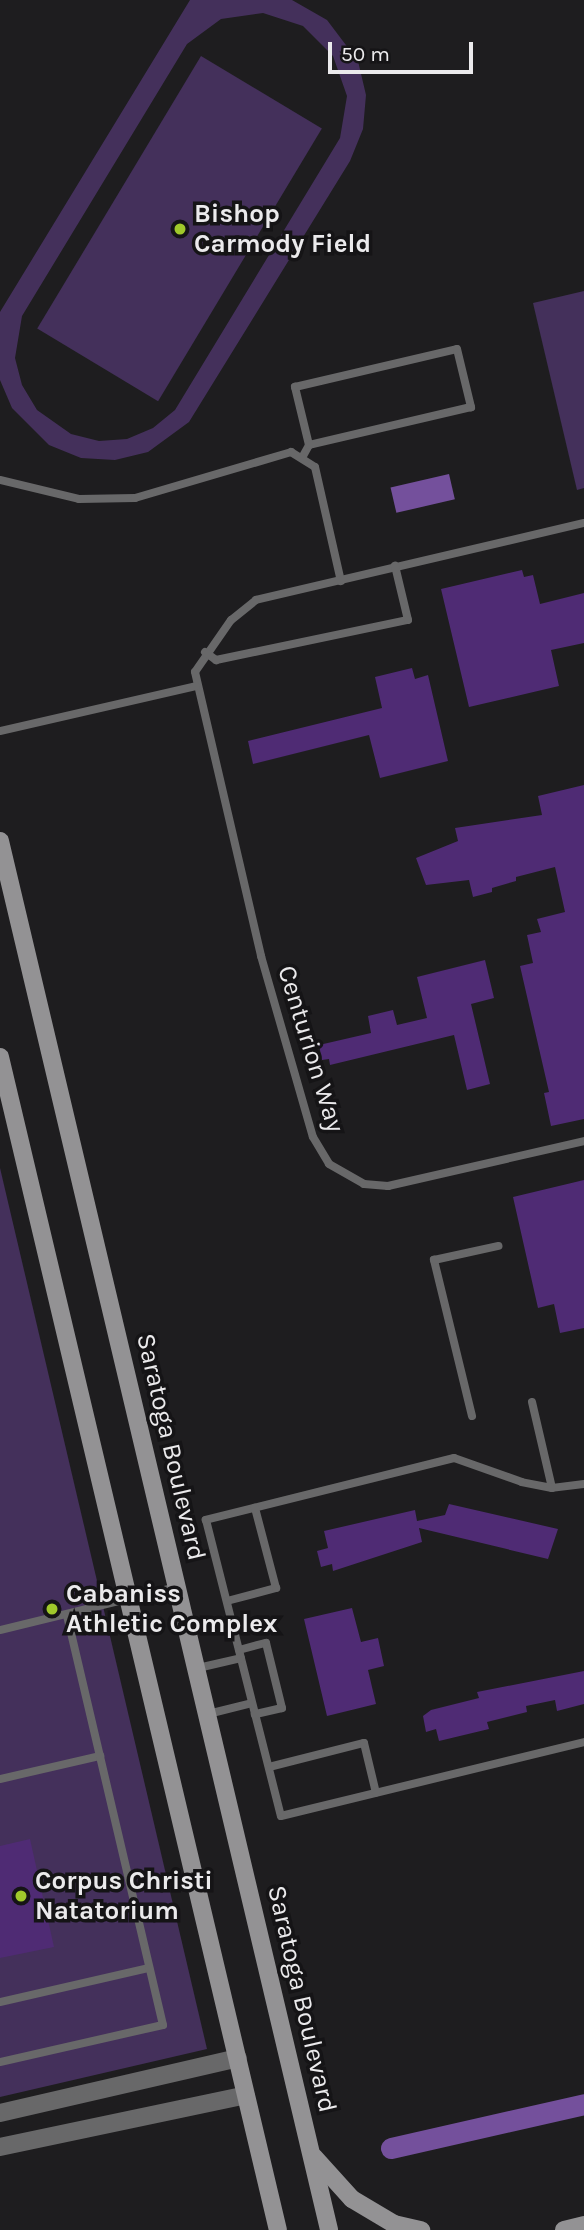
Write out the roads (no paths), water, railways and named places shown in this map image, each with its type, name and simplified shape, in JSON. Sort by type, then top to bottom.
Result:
[{"type":"main road","name":"Saratoga Boulevard","points":[[0,841],[329,2230]]},
{"type":"main road","points":[[0,1057],[278,2230]]},
{"type":"main road","points":[[310,2152],[352,2199],[394,2224],[421,2230]]},
{"type":"main road","points":[[565,2230],[584,2225]]},
{"type":"street","points":[[0,2113],[238,2058]]},
{"type":"street","points":[[0,2147],[246,2095]]},
{"type":"lane","points":[[303,456],[309,445],[295,387],[457,348],[471,407],[309,445]]},
{"type":"lane","points":[[0,480],[79,499],[135,498],[291,452],[303,456],[315,467],[341,581]]},
{"type":"lane","name":"Centurion Way","points":[[584,523],[256,600],[231,620],[205,652],[195,672],[196,686],[261,956],[313,1137],[329,1164],[364,1184],[388,1185],[584,1141]]},
{"type":"lane","points":[[205,652],[216,660],[408,620],[395,566]]},
{"type":"lane","points":[[0,731],[196,686]]},
{"type":"lane","points":[[472,1416],[435,1260],[498,1246]]},
{"type":"lane","points":[[532,1402],[552,1488]]},
{"type":"lane","points":[[584,1484],[552,1488],[454,1458],[206,1520],[281,1816],[584,1742]]},
{"type":"lane","points":[[227,1601],[276,1588],[255,1508]]},
{"type":"lane","points":[[0,1630],[177,1587]]},
{"type":"lane","points":[[0,2062],[163,2025],[67,1615]]},
{"type":"lane","points":[[198,1668],[266,1643],[282,1707],[256,1714]]},
{"type":"lane","points":[[208,1714],[252,1703]]},
{"type":"lane","points":[[269,1767],[364,1743],[376,1793]]},
{"type":"lane","points":[[0,1779],[100,1756]]},
{"type":"lane","points":[[0,2002],[149,1968]]},
{"type":"waterway","points":[[391,2148],[584,2104]]},
{"type":"place","name":"Bishop Carmody Field","points":[[180,229]]},
{"type":"place","name":"Cabaniss Athletic Complex","points":[[52,1609]]},
{"type":"place","name":"Corpus Christi Natatorium","points":[[21,1896]]}]
